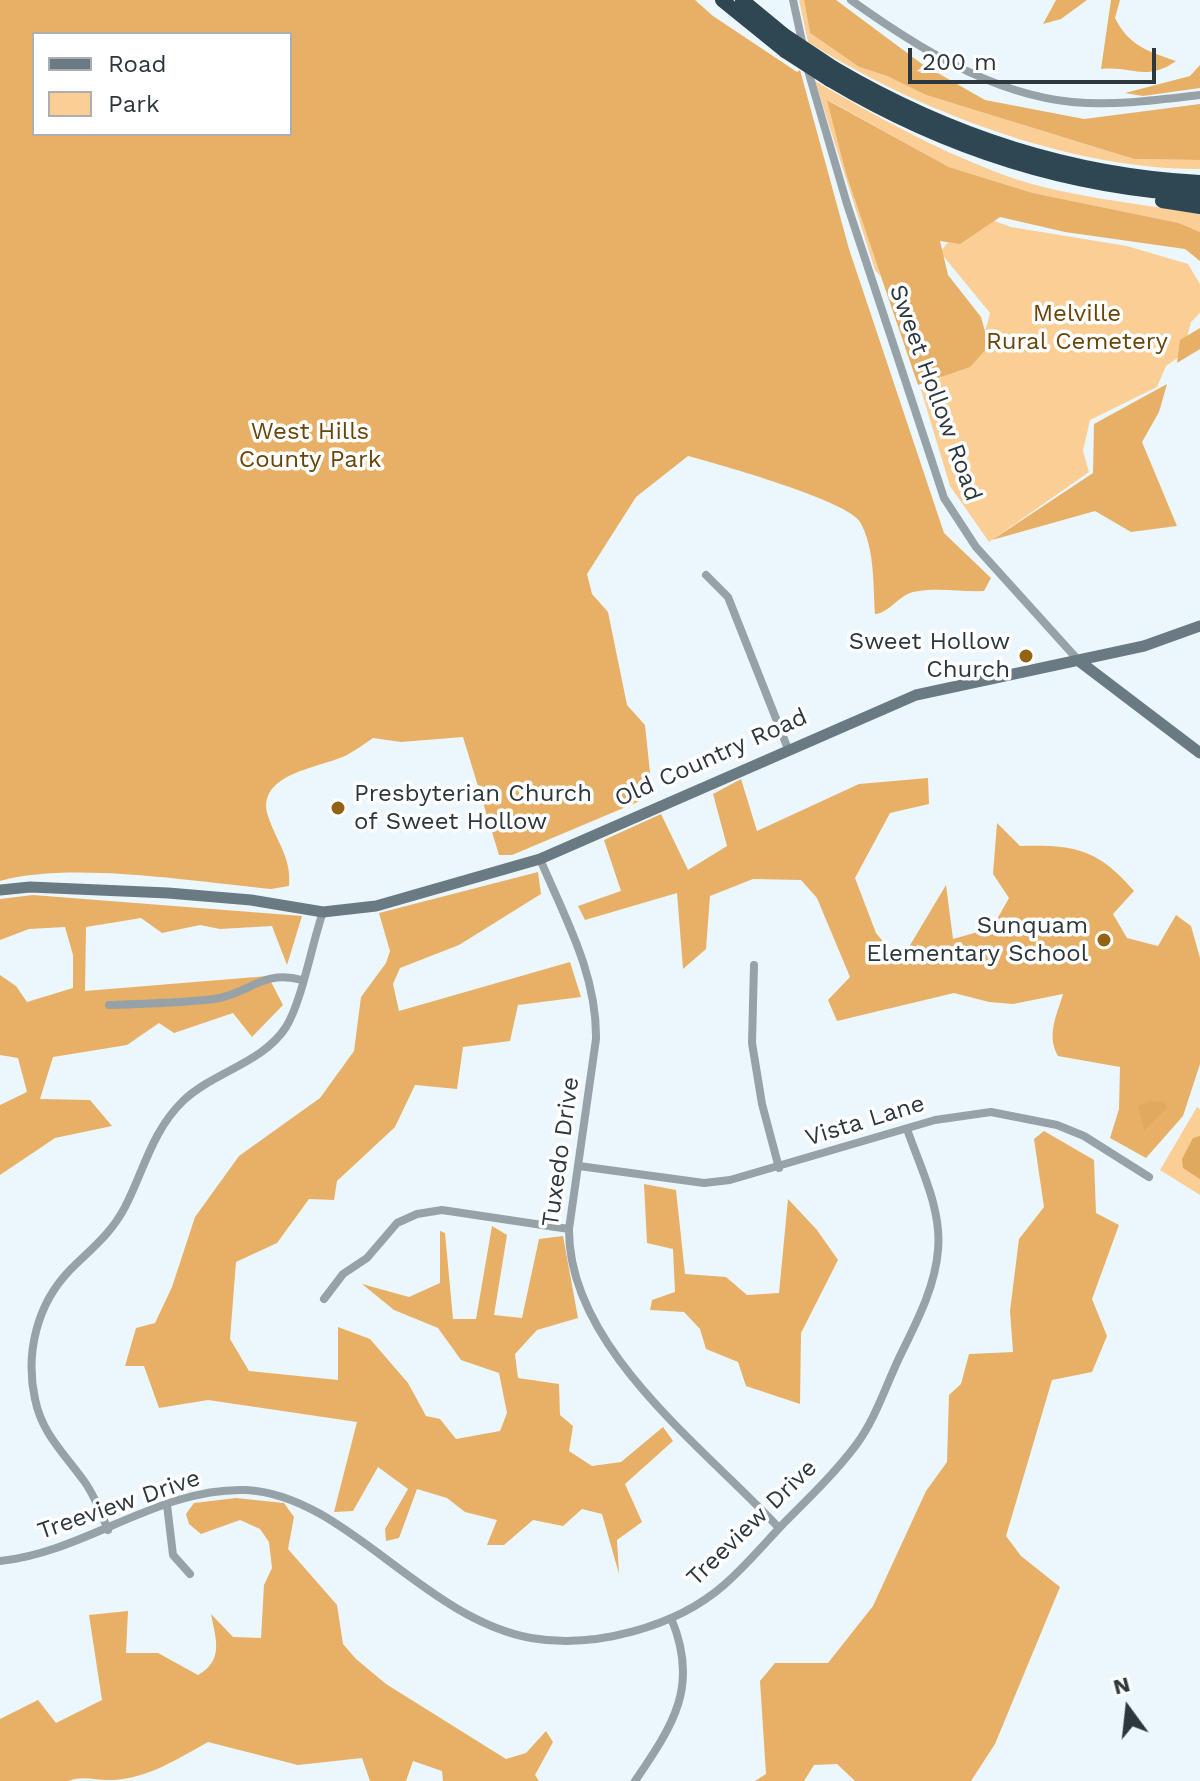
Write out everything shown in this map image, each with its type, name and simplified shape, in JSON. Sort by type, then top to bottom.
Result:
[{"type":"highway","points":[[722,0],[785,51],[970,135],[1055,162],[1129,176],[1200,182]]},
{"type":"highway","points":[[742,0],[832,74],[886,113],[968,149],[1128,196],[1200,207]]},
{"type":"highway","points":[[1129,176],[1200,175]]},
{"type":"highway","points":[[1084,181],[1146,192],[1200,195]]},
{"type":"main road","name":"Old Country Road","points":[[0,890],[30,887],[168,893],[251,900],[323,912],[391,903],[540,859],[916,695],[1144,646],[1200,626]]},
{"type":"main road","name":"Sweet Hollow Road","points":[[1079,661],[1200,753]]},
{"type":"street","name":"Sweet Hollow Road","points":[[793,0],[811,84],[847,204],[944,498],[976,547],[1079,661]]},
{"type":"street","points":[[851,0],[887,26],[973,75],[1036,94],[1097,103],[1200,95]]},
{"type":"street","points":[[706,575],[728,597],[788,749]]},
{"type":"street","name":"Tuxedo Drive","points":[[540,859],[586,966],[597,1015],[568,1245],[580,1295],[615,1355],[668,1416],[779,1528]]},
{"type":"street","points":[[108,1530],[92,1494],[50,1440],[41,1421],[32,1375],[36,1327],[42,1309],[71,1270],[107,1238],[126,1206],[153,1141],[169,1119],[205,1084],[269,1046],[286,1027],[323,912]]},
{"type":"street","points":[[754,965],[752,1043],[762,1104],[779,1168]]},
{"type":"street","points":[[109,1005],[215,999],[265,978],[286,975],[302,980]]},
{"type":"street","name":"Vista Lane","points":[[579,1166],[704,1183],[779,1168],[962,1114],[991,1112],[1023,1116],[1084,1136],[1149,1177]]},
{"type":"street","name":"Treeview Drive","points":[[0,1561],[54,1551],[197,1494],[250,1490],[301,1505],[349,1533],[451,1607],[491,1626],[532,1638],[564,1641],[597,1638],[671,1618],[723,1586],[857,1444],[921,1313],[938,1250],[937,1221],[907,1129]]},
{"type":"street","points":[[324,1299],[343,1274],[367,1258],[397,1223],[417,1214],[442,1210],[569,1229]]},
{"type":"street","points":[[167,1505],[173,1555],[190,1574]]},
{"type":"street","points":[[635,1781],[665,1736],[683,1689],[684,1663],[671,1618]]},
{"type":"green space","name":"West Hills County Park","points":[[0,0],[695,0],[713,16],[797,72],[800,70],[849,249],[944,533],[991,578],[984,591],[913,592],[885,611],[875,614],[868,543],[860,522],[851,513],[781,484],[688,456],[636,497],[587,574],[592,594],[608,612],[627,705],[645,725],[651,782],[640,801],[512,855],[499,855],[463,737],[401,742],[373,738],[347,755],[293,774],[271,790],[267,802],[268,816],[286,858],[289,886],[271,889],[97,873],[29,875],[0,881]]},
{"type":"green space","points":[[799,0],[804,0],[810,33],[859,67],[887,76],[926,95],[1134,159],[1200,160],[1200,169],[1151,167],[1099,159],[1047,147],[945,112],[896,91],[808,42]]},
{"type":"green space","points":[[804,0],[836,0],[922,64],[985,100],[1084,119],[1200,104],[1200,160],[1134,159],[926,95],[887,76],[859,67],[810,33]]},
{"type":"green space","points":[[1056,0],[1087,0],[1061,19],[1043,24]]},
{"type":"green space","points":[[1111,0],[1120,0],[1115,18],[1126,35],[1148,50],[1176,61],[1148,72],[1101,69]]},
{"type":"green space","points":[[1200,65],[1200,88],[1143,96],[1125,93],[1190,76]]},
{"type":"green space","points":[[815,81],[927,142],[973,163],[1020,180],[1071,193],[1200,214],[1200,232],[1179,223],[1033,193],[949,167],[828,100],[846,174],[881,277],[875,270]]},
{"type":"green space","points":[[827,100],[949,167],[1033,193],[1179,223],[1200,232],[1200,261],[1185,249],[1065,232],[1000,217],[960,244],[940,241],[948,275],[981,317],[989,346],[970,367],[918,385],[846,174]]},
{"type":"green space","name":"Melville Rural Cemetery","points":[[973,213],[1011,227],[1127,246],[1188,264],[1200,284],[1200,313],[1191,322],[1183,354],[1166,366],[1157,387],[1090,420],[1083,451],[1089,472],[989,542],[950,486],[921,390],[966,360],[986,329],[990,313],[940,252]]},
{"type":"green space","points":[[1200,328],[1200,349],[1177,363],[1180,340]]},
{"type":"green space","points":[[1167,384],[1159,412],[1142,442],[1177,526],[1131,532],[1095,511],[992,540],[1093,473],[1094,424]]},
{"type":"green space","points":[[928,778],[929,804],[890,813],[855,878],[876,933],[900,962],[946,885],[953,939],[992,928],[1009,898],[993,874],[997,823],[1020,846],[1070,848],[1096,858],[1121,877],[1134,891],[1113,914],[1127,938],[1158,946],[1176,915],[1191,926],[1200,958],[1200,1064],[1183,1116],[1146,1158],[1110,1138],[1119,1109],[1120,1067],[1058,1056],[1053,1033],[1063,994],[1013,1004],[989,1002],[954,993],[837,1021],[828,1000],[850,977],[817,898],[801,880],[753,879],[710,896],[706,949],[683,969],[677,893],[585,920],[578,906],[621,891],[604,840],[661,814],[688,870],[727,846],[713,794],[741,779],[757,831],[859,784]]},
{"type":"green space","points":[[538,872],[541,894],[459,945],[400,968],[393,984],[399,1011],[570,962],[581,997],[518,1005],[510,1041],[463,1047],[457,1089],[415,1085],[395,1127],[337,1181],[334,1200],[309,1199],[277,1243],[236,1262],[230,1339],[249,1371],[338,1380],[338,1327],[370,1339],[408,1383],[426,1416],[440,1419],[456,1439],[500,1431],[507,1413],[499,1373],[461,1360],[438,1328],[394,1310],[362,1284],[409,1297],[440,1283],[440,1231],[445,1233],[453,1319],[476,1319],[492,1226],[507,1235],[494,1315],[522,1318],[539,1239],[563,1236],[578,1318],[537,1330],[515,1354],[518,1378],[559,1384],[560,1415],[573,1426],[569,1451],[592,1466],[621,1462],[663,1427],[673,1441],[625,1484],[642,1522],[617,1540],[619,1574],[602,1514],[582,1509],[563,1526],[533,1520],[504,1545],[487,1545],[497,1520],[465,1512],[447,1498],[417,1489],[399,1538],[386,1541],[385,1529],[408,1489],[378,1467],[353,1511],[334,1512],[357,1422],[208,1400],[159,1408],[144,1366],[125,1366],[136,1328],[155,1323],[172,1287],[195,1217],[239,1156],[320,1098],[354,1051],[361,997],[386,963],[390,951],[379,913]]},
{"type":"green space","points":[[33,895],[302,916],[287,965],[272,926],[220,929],[200,925],[162,933],[141,918],[86,927],[85,991],[268,976],[283,1005],[252,1037],[233,1013],[174,1033],[159,1023],[127,1045],[53,1057],[40,1099],[90,1100],[112,1126],[55,1138],[0,1175],[0,1105],[27,1092],[18,1058],[0,1055],[0,975],[16,986],[27,1002],[73,988],[73,955],[65,927],[29,929],[0,940],[0,899]]},
{"type":"green space","points":[[1197,1107],[1200,1109],[1200,1195],[1160,1170]]},
{"type":"green space","points":[[1044,1131],[1094,1160],[1096,1213],[1119,1225],[1092,1299],[1107,1336],[1092,1372],[1052,1380],[1006,1536],[1021,1556],[1060,1587],[995,1744],[971,1781],[855,1781],[837,1764],[814,1765],[804,1781],[755,1781],[766,1774],[760,1681],[775,1663],[828,1663],[873,1606],[926,1491],[947,1462],[949,1395],[961,1384],[969,1354],[1013,1352],[1010,1311],[1019,1239],[1044,1207],[1034,1139]]},
{"type":"green space","points":[[644,1184],[676,1190],[685,1274],[726,1277],[747,1295],[779,1293],[788,1199],[817,1230],[838,1260],[801,1333],[800,1404],[746,1386],[738,1362],[706,1349],[700,1329],[684,1312],[650,1310],[652,1300],[675,1292],[673,1249],[647,1243]]},
{"type":"green space","points":[[236,1498],[284,1503],[294,1517],[288,1549],[337,1605],[343,1644],[386,1684],[506,1759],[526,1753],[546,1731],[553,1742],[535,1775],[539,1781],[443,1781],[442,1771],[413,1761],[406,1781],[370,1781],[362,1758],[298,1765],[208,1742],[139,1776],[107,1780],[0,1781],[0,1719],[38,1700],[56,1723],[102,1700],[89,1615],[128,1611],[126,1653],[158,1653],[198,1675],[212,1663],[215,1656],[216,1641],[211,1614],[233,1637],[261,1638],[264,1585],[272,1568],[269,1542],[260,1529],[240,1520],[201,1534],[189,1524],[186,1514],[194,1503]]},
{"type":"shaded area","points":[[1148,1101],[1164,1102],[1167,1108],[1144,1131],[1138,1106]]},
{"type":"shaded area","points":[[1200,1136],[1200,1179],[1183,1168],[1182,1159],[1193,1138]]},
{"type":"place","name":"Sweet Hollow Church","points":[[1026,656]]},
{"type":"place","name":"Presbyterian Church of Sweet Hollow","points":[[338,808]]},
{"type":"place","name":"Sunquam Elementary School","points":[[1104,940]]}]
